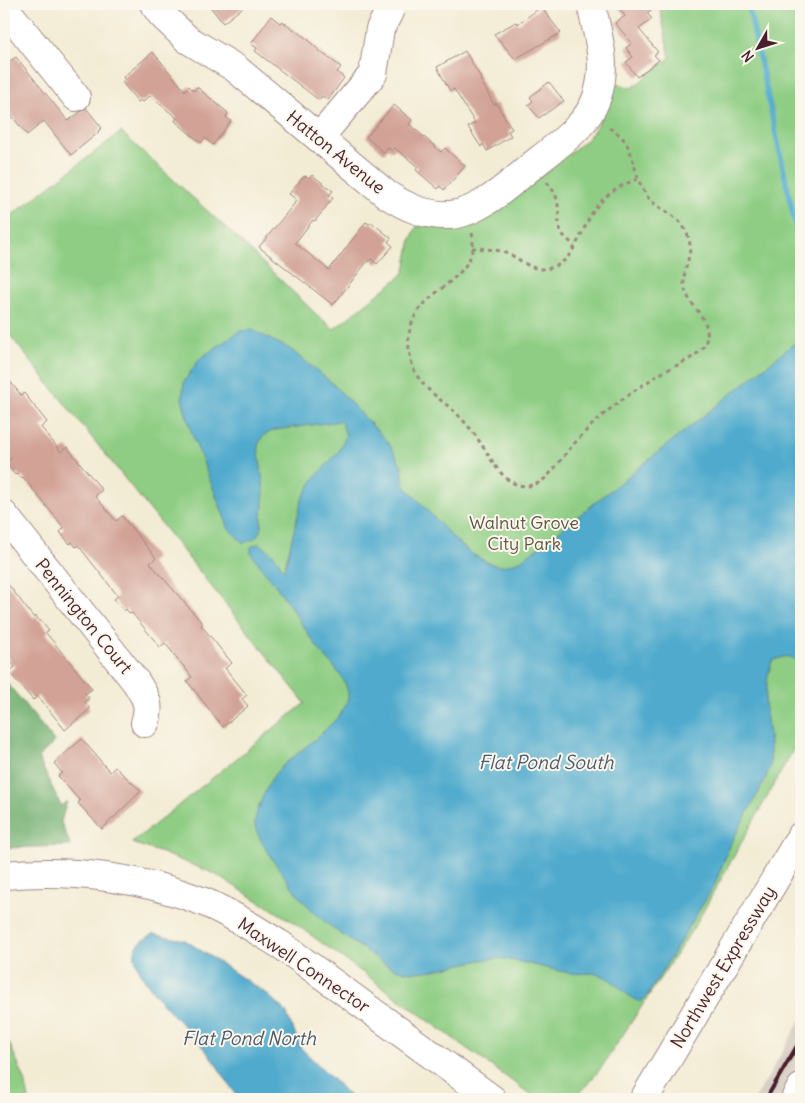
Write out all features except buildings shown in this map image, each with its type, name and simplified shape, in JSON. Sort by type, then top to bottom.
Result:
[{"type":"street","name":"Hatton Avenue","points":[[154,4],[162,15],[187,39],[234,68],[386,194],[417,211],[451,215],[465,211],[496,194],[577,128],[588,115],[602,80],[603,63],[591,4]]},
{"type":"street","points":[[4,6],[76,97]]},
{"type":"street","points":[[319,138],[373,74],[381,26],[389,12]]},
{"type":"street","name":"Pennington Court","points":[[4,516],[147,698],[149,712],[145,723]]},
{"type":"street","name":"Northwest Expressway","points":[[644,1099],[801,836]]},
{"type":"street","name":"Maxwell Connector","points":[[4,875],[50,873],[96,876],[139,883],[204,902],[251,926],[281,945],[492,1099]]},
{"type":"street","points":[[795,1099],[801,1088]]},
{"type":"path","points":[[465,211],[472,235],[472,248],[469,259],[461,272],[425,302],[416,315],[409,334],[411,363],[420,381],[462,420],[501,473],[514,484],[533,485],[544,480],[576,441],[615,404],[663,372],[696,354],[703,348],[706,341],[707,334],[703,318],[684,288],[685,273],[691,253],[689,238],[679,221],[671,213],[648,197],[638,179],[634,159],[628,145],[617,133],[603,126]]},
{"type":"path","points":[[534,164],[555,194],[558,203],[559,229],[568,240],[576,245]]},
{"type":"path","points":[[472,248],[505,252],[526,265],[541,269],[554,266],[564,261],[572,252],[585,224],[603,199],[618,187],[638,179]]},
{"type":"shaded area","points":[[801,1019],[801,1099],[755,1099],[771,1072]]},
{"type":"green space","name":"Walnut Grove City Park","points":[[659,4],[801,4],[801,736],[696,924],[601,1068],[579,1094],[570,1099],[543,1099],[527,1092],[293,922],[213,873],[132,843],[305,703],[4,328],[4,221],[121,132],[334,329],[401,276],[405,271],[411,239],[417,226],[467,221],[496,212],[586,140],[603,113],[612,82],[632,88],[670,58]]},
{"type":"green space","points":[[4,679],[55,742],[38,757],[61,806],[67,801],[61,822],[71,846],[4,848]]},
{"type":"green space","points":[[4,1031],[25,1080],[29,1099],[4,1099]]},
{"type":"water","name":"Flat Pond South","points":[[252,330],[290,349],[332,383],[388,442],[402,466],[404,485],[455,540],[472,554],[491,564],[502,566],[518,562],[547,541],[801,338],[801,665],[791,657],[772,661],[768,675],[765,702],[770,746],[770,767],[763,784],[731,843],[714,886],[647,996],[641,1002],[630,997],[612,981],[601,975],[570,973],[503,959],[477,961],[421,972],[408,972],[396,969],[380,961],[315,913],[298,894],[265,848],[257,833],[255,824],[259,806],[268,785],[283,766],[319,736],[341,713],[347,702],[348,692],[340,674],[314,643],[279,590],[251,554],[251,547],[259,543],[274,555],[284,570],[302,499],[314,479],[339,451],[346,435],[341,421],[275,430],[264,435],[258,445],[264,491],[261,531],[254,539],[243,543],[229,529],[192,434],[182,399],[184,382],[199,359],[240,331]]},
{"type":"water","name":"Flat Pond North","points":[[153,934],[185,940],[267,994],[286,1012],[301,1048],[353,1099],[235,1099],[235,1093],[218,1067],[151,989],[136,963],[135,952],[137,946]]},
{"type":"waterway","points":[[748,4],[801,251]]},
{"type":"railway","points":[[766,1099],[801,1039]]}]
